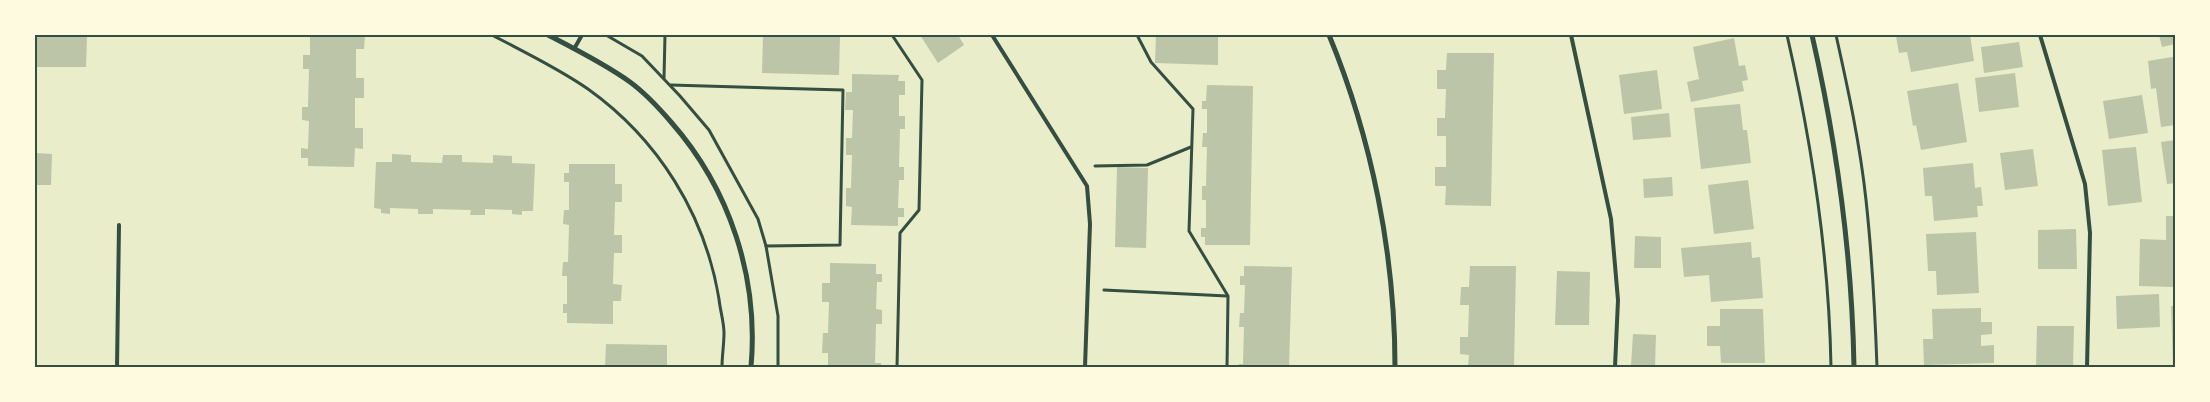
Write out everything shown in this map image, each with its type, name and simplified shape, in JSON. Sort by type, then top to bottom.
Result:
[{"type":"street","points":[[548,35],[631,82],[660,109],[685,138],[707,171],[725,206],[739,242],[747,277],[752,312],[751,367]]},
{"type":"street","points":[[1330,35],[1354,105],[1370,166],[1383,228],[1392,290],[1395,367]]},
{"type":"street","points":[[1812,35],[1834,139],[1842,195],[1849,259],[1854,367]]},
{"type":"lane","points":[[574,49],[582,35]]},
{"type":"lane","points":[[992,35],[1087,186],[1090,224],[1084,367]]},
{"type":"lane","points":[[1571,35],[1611,219],[1618,300],[1615,367]]},
{"type":"lane","points":[[2040,35],[2085,184],[2090,233],[2086,367]]},
{"type":"lane","points":[[117,367],[119,225]]},
{"type":"path","points":[[492,35],[552,66],[588,89],[630,124],[658,155],[691,209],[714,273],[724,332],[722,367]]},
{"type":"path","points":[[664,78],[665,35]]},
{"type":"path","points":[[892,35],[922,80],[919,210],[900,233],[898,367]]},
{"type":"path","points":[[1137,35],[1151,62],[1192,109],[1189,231],[1228,296],[1227,367]]},
{"type":"path","points":[[1787,35],[1814,172],[1829,313],[1831,367]]},
{"type":"path","points":[[670,86],[843,90],[840,245],[766,246]]},
{"type":"path","points":[[1076,166],[1148,165],[1191,147]]},
{"type":"path","points":[[1088,289],[1228,296]]},
{"type":"building","points":[[35,35],[87,35],[86,67],[35,67]]},
{"type":"building","points":[[310,35],[365,35],[364,49],[356,49],[356,78],[364,78],[364,98],[355,98],[355,128],[363,128],[363,149],[355,148],[354,167],[308,166],[308,158],[301,158],[301,148],[308,149],[309,121],[302,120],[302,107],[308,107],[309,69],[303,69],[303,55],[310,55]]},
{"type":"building","points":[[763,35],[840,35],[839,75],[762,73]]},
{"type":"building","points":[[920,35],[958,35],[964,45],[938,63]]},
{"type":"building","points":[[1156,35],[1218,35],[1218,65],[1155,63]]},
{"type":"building","points":[[1970,35],[1974,61],[1911,72],[1907,52],[1899,53],[1896,36]]},
{"type":"building","points":[[2159,35],[2175,35],[2175,44],[2162,47]]},
{"type":"building","points":[[1734,38],[1739,66],[1745,65],[1748,80],[1742,81],[1744,91],[1691,102],[1687,82],[1699,79],[1693,47]]},
{"type":"building","points":[[2019,42],[2023,67],[1984,73],[1981,47]]},
{"type":"building","points":[[1447,53],[1494,53],[1491,206],[1445,205],[1446,186],[1435,186],[1435,167],[1446,167],[1446,136],[1437,136],[1437,118],[1445,118],[1446,89],[1437,89],[1437,70],[1446,70]]},
{"type":"building","points":[[2175,57],[2175,125],[2161,127],[2156,88],[2151,89],[2148,61]]},
{"type":"building","points":[[1657,70],[1662,109],[1624,114],[1619,75]]},
{"type":"building","points":[[2015,73],[2019,107],[1979,112],[1975,78]]},
{"type":"building","points":[[852,74],[899,75],[898,81],[905,81],[905,95],[899,95],[899,116],[905,116],[905,129],[900,129],[899,167],[904,167],[904,180],[899,180],[898,208],[904,208],[904,217],[898,217],[898,226],[851,225],[852,207],[846,206],[846,188],[851,188],[852,155],[846,155],[846,138],[852,138],[853,110],[845,110],[846,92],[852,92]]},
{"type":"building","points":[[1958,83],[1967,142],[1921,150],[1916,125],[1913,126],[1907,91]]},
{"type":"building","points":[[1207,85],[1253,86],[1250,245],[1205,245],[1205,237],[1201,237],[1201,228],[1206,228],[1206,200],[1202,200],[1202,186],[1206,186],[1207,147],[1202,147],[1203,133],[1207,133],[1207,109],[1202,109],[1202,101],[1206,101]]},
{"type":"building","points":[[2142,95],[2148,133],[2109,139],[2103,101]]},
{"type":"building","points":[[1740,104],[1743,130],[1747,130],[1751,163],[1701,169],[1694,108]]},
{"type":"building","points":[[1669,113],[1671,137],[1633,140],[1631,117]]},
{"type":"building","points":[[2175,140],[2175,183],[2167,184],[2161,142]]},
{"type":"building","points":[[2136,147],[2142,202],[2108,206],[2102,150]]},
{"type":"building","points":[[2033,149],[2038,186],[2005,190],[2000,153]]},
{"type":"building","points":[[35,153],[52,154],[51,185],[35,185]]},
{"type":"building","points":[[392,154],[411,155],[411,162],[442,163],[443,155],[462,155],[462,162],[493,163],[493,155],[512,156],[512,163],[535,164],[533,211],[522,211],[522,215],[512,214],[512,210],[485,209],[485,215],[470,215],[471,210],[433,209],[433,214],[418,214],[418,209],[390,208],[390,214],[381,213],[381,209],[374,208],[376,162],[392,162]]},
{"type":"building","points":[[1973,163],[1975,188],[1981,187],[1983,206],[1977,206],[1978,217],[1934,221],[1932,196],[1925,196],[1923,168]]},
{"type":"building","points":[[569,164],[615,164],[615,184],[622,184],[622,202],[615,202],[614,235],[622,235],[622,253],[614,253],[613,284],[622,285],[621,301],[613,301],[613,324],[567,323],[567,313],[563,313],[563,304],[567,304],[567,276],[562,276],[563,262],[568,262],[569,225],[563,224],[564,210],[569,210],[569,182],[564,182],[564,173],[569,173]]},
{"type":"building","points":[[1117,167],[1148,168],[1146,248],[1115,247]]},
{"type":"building","points":[[1672,177],[1673,196],[1644,198],[1643,179]]},
{"type":"building","points":[[1748,180],[1754,229],[1714,234],[1708,185]]},
{"type":"building","points":[[2166,216],[2175,216],[2174,287],[2139,286],[2140,239],[2166,240]]},
{"type":"building","points":[[2076,229],[2077,269],[2038,269],[2038,230]]},
{"type":"building","points":[[1976,232],[1979,293],[1937,295],[1936,271],[1928,271],[1926,234]]},
{"type":"building","points":[[1635,236],[1661,237],[1661,268],[1634,268]]},
{"type":"building","points":[[1751,242],[1752,258],[1760,257],[1763,298],[1711,302],[1709,275],[1684,277],[1681,248]]},
{"type":"building","points":[[830,263],[876,264],[876,274],[882,274],[882,282],[877,282],[876,309],[882,310],[882,324],[876,324],[875,363],[881,363],[881,367],[828,367],[828,353],[822,353],[823,333],[828,333],[829,302],[822,302],[822,283],[830,283]]},
{"type":"building","points":[[1244,266],[1292,267],[1289,367],[1239,367],[1239,364],[1243,364],[1244,327],[1239,327],[1240,313],[1244,313],[1245,285],[1240,285],[1240,276],[1244,276]]},
{"type":"building","points":[[1470,266],[1516,266],[1514,367],[1468,367],[1469,355],[1460,354],[1460,337],[1468,337],[1469,305],[1460,305],[1461,287],[1469,287]]},
{"type":"building","points":[[1557,271],[1590,272],[1589,325],[1555,325]]},
{"type":"building","points":[[2159,294],[2160,327],[2117,329],[2116,296]]},
{"type":"building","points":[[2171,306],[2175,306],[2175,367],[2173,367]]},
{"type":"building","points":[[1981,308],[1981,322],[1992,322],[1992,334],[1981,335],[1981,346],[1994,345],[1994,363],[1924,365],[1923,339],[1933,339],[1932,309]]},
{"type":"building","points":[[1720,309],[1763,309],[1765,363],[1721,363],[1720,346],[1707,346],[1707,326],[1720,326]]},
{"type":"building","points":[[2037,326],[2074,326],[2073,367],[2036,367]]},
{"type":"building","points":[[1633,334],[1656,335],[1655,366],[1631,366]]},
{"type":"building","points":[[606,344],[667,345],[667,367],[605,367]]}]
